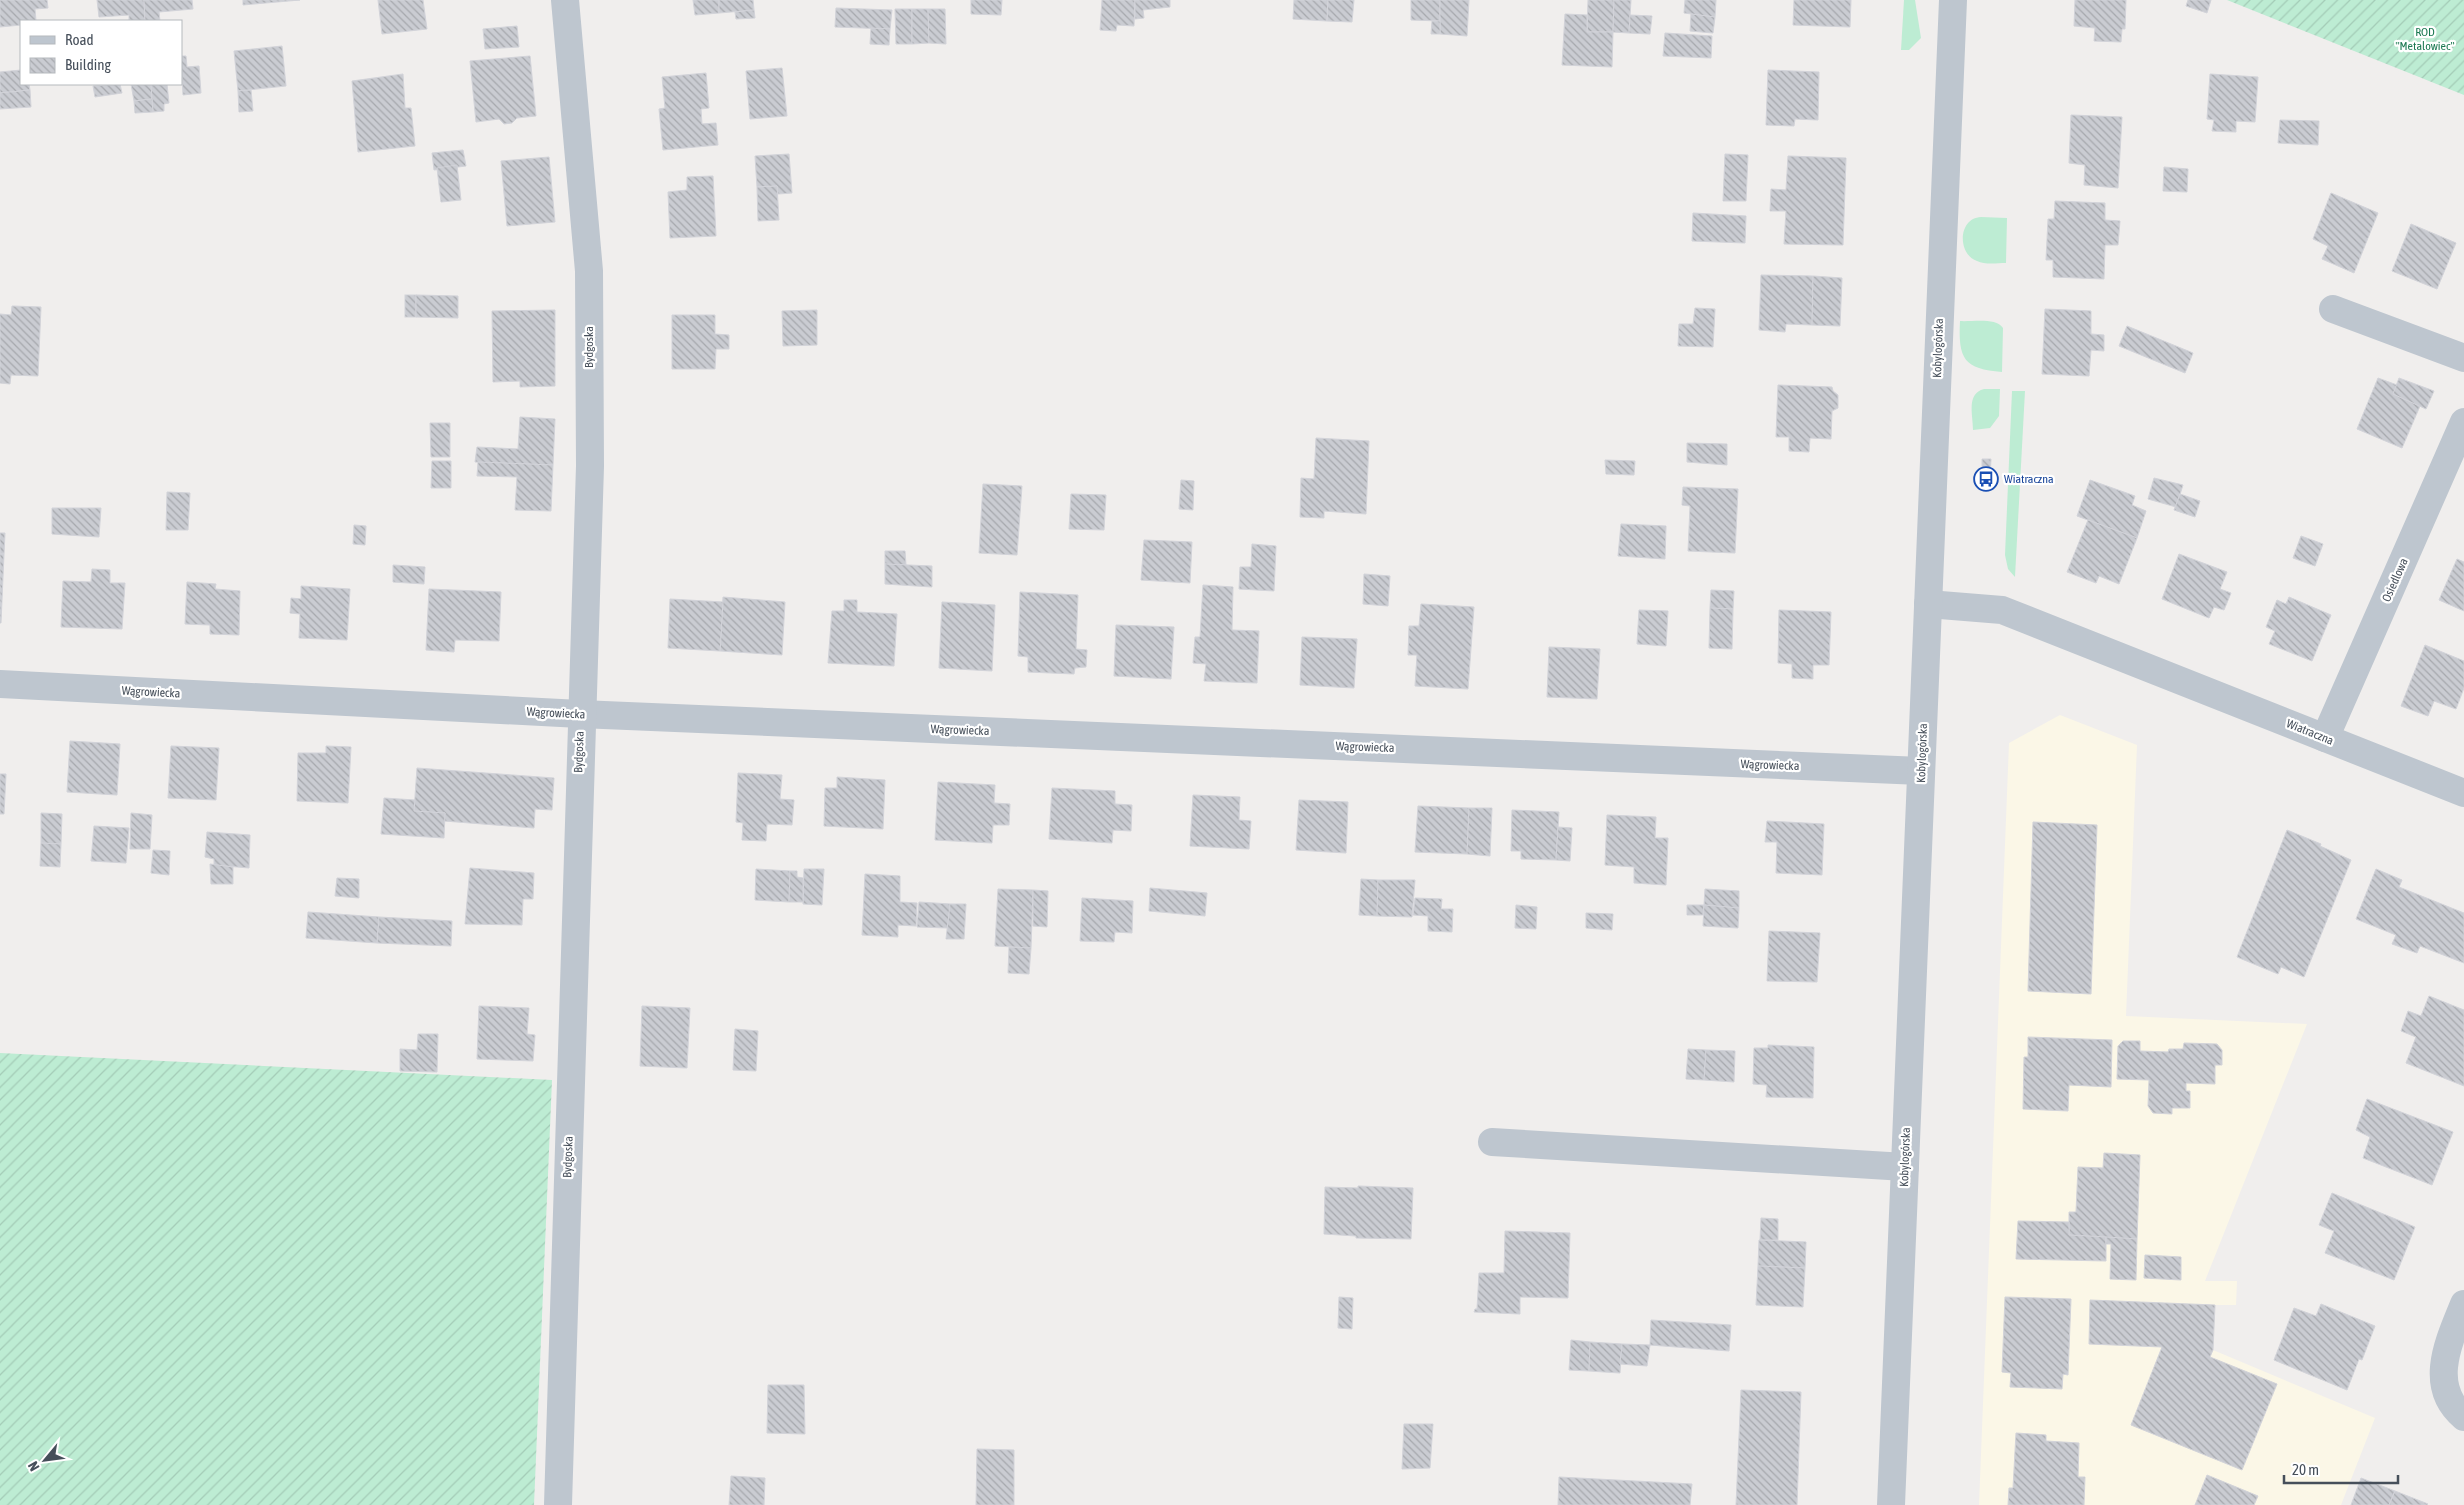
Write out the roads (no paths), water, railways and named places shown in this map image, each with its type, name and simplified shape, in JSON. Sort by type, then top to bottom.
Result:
[{"type":"street","name":"Bydgoska","points":[[558,1505],[580,714],[590,466],[589,271],[565,0]]},
{"type":"street","name":"Kobylogórska","points":[[1891,1505],[1952,0]]},
{"type":"street","points":[[2333,310],[2464,358]]},
{"type":"street","name":"Osiedlowa","points":[[2325,738],[2464,422]]},
{"type":"street","name":"Wiatraczna","points":[[1928,604],[2002,610],[2464,793]]},
{"type":"street","name":"Wągrowiecka","points":[[0,684],[580,714],[1921,772]]},
{"type":"street","points":[[1492,1142],[1904,1167]]},
{"type":"street","points":[[2464,1304],[2446,1349],[2442,1368],[2445,1388],[2456,1410],[2464,1417]]},
{"type":"place","name":"Wiatraczna","points":[[1986,479]]},
{"type":"park label","name":"ROD \"Metalowiec\"","points":[[2425,39]]}]
